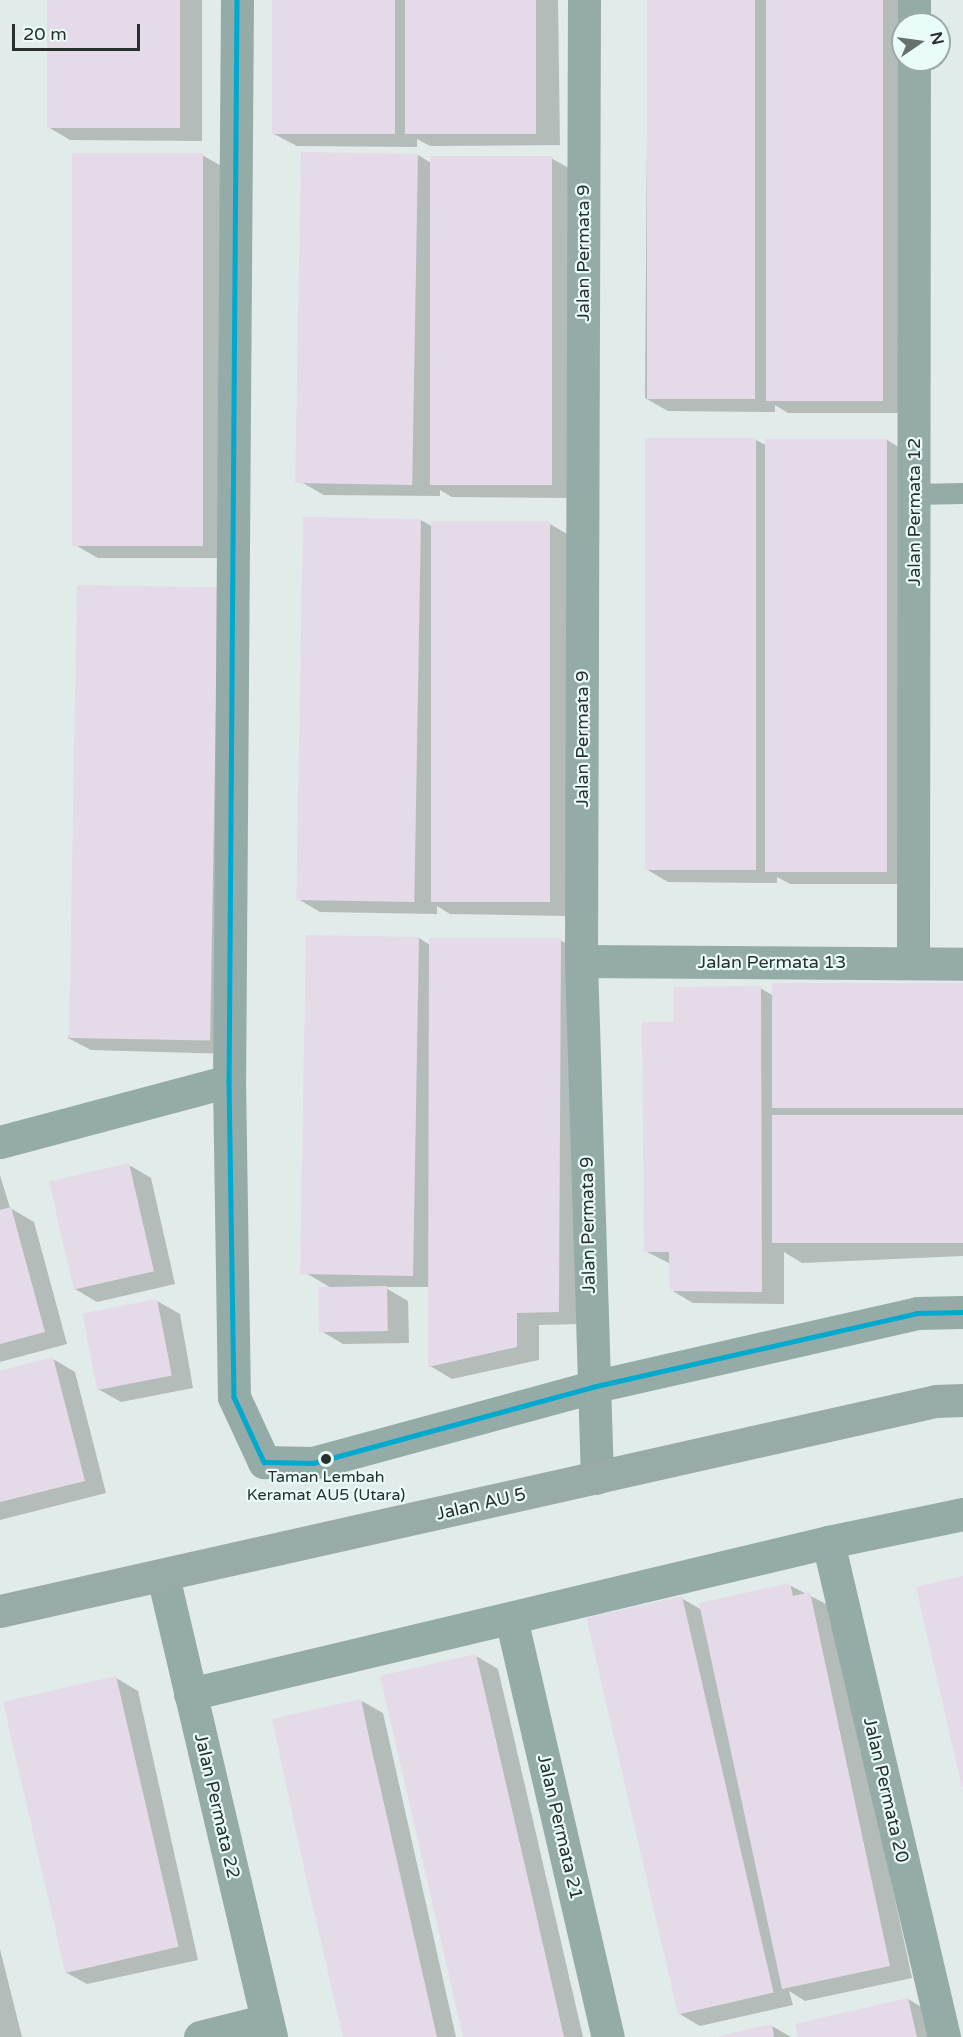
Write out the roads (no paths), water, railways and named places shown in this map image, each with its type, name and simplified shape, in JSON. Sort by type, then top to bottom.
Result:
[{"type":"main road","name":"Jalan AU 5","points":[[0,1611],[936,1401],[963,1400]]},
{"type":"street","points":[[237,0],[230,1081],[234,1397],[264,1462],[313,1463],[592,1387],[917,1313],[963,1312]]},
{"type":"street","name":"Jalan Permata 9","points":[[584,0],[581,961],[592,1387],[597,1478]]},
{"type":"street","name":"Jalan Permata 12","points":[[913,963],[914,72]]},
{"type":"street","name":"Jalan Permata 13","points":[[581,961],[963,964]]},
{"type":"street","points":[[0,1142],[230,1081]]},
{"type":"street","points":[[190,1694],[828,1542],[963,1514]]},
{"type":"street","name":"Jalan Permata 20","points":[[828,1542],[944,2037]]},
{"type":"street","name":"Jalan Permata 22","points":[[163,1576],[269,2029]]},
{"type":"street","name":"Jalan Permata 21","points":[[511,1618],[608,2037]]},
{"type":"street","points":[[200,2037],[269,2029]]},
{"type":"lane","points":[[914,494],[963,493]]},
{"type":"place","name":"Taman Lembah Keramat AU5 (Utara)","points":[[326,1459]]}]
